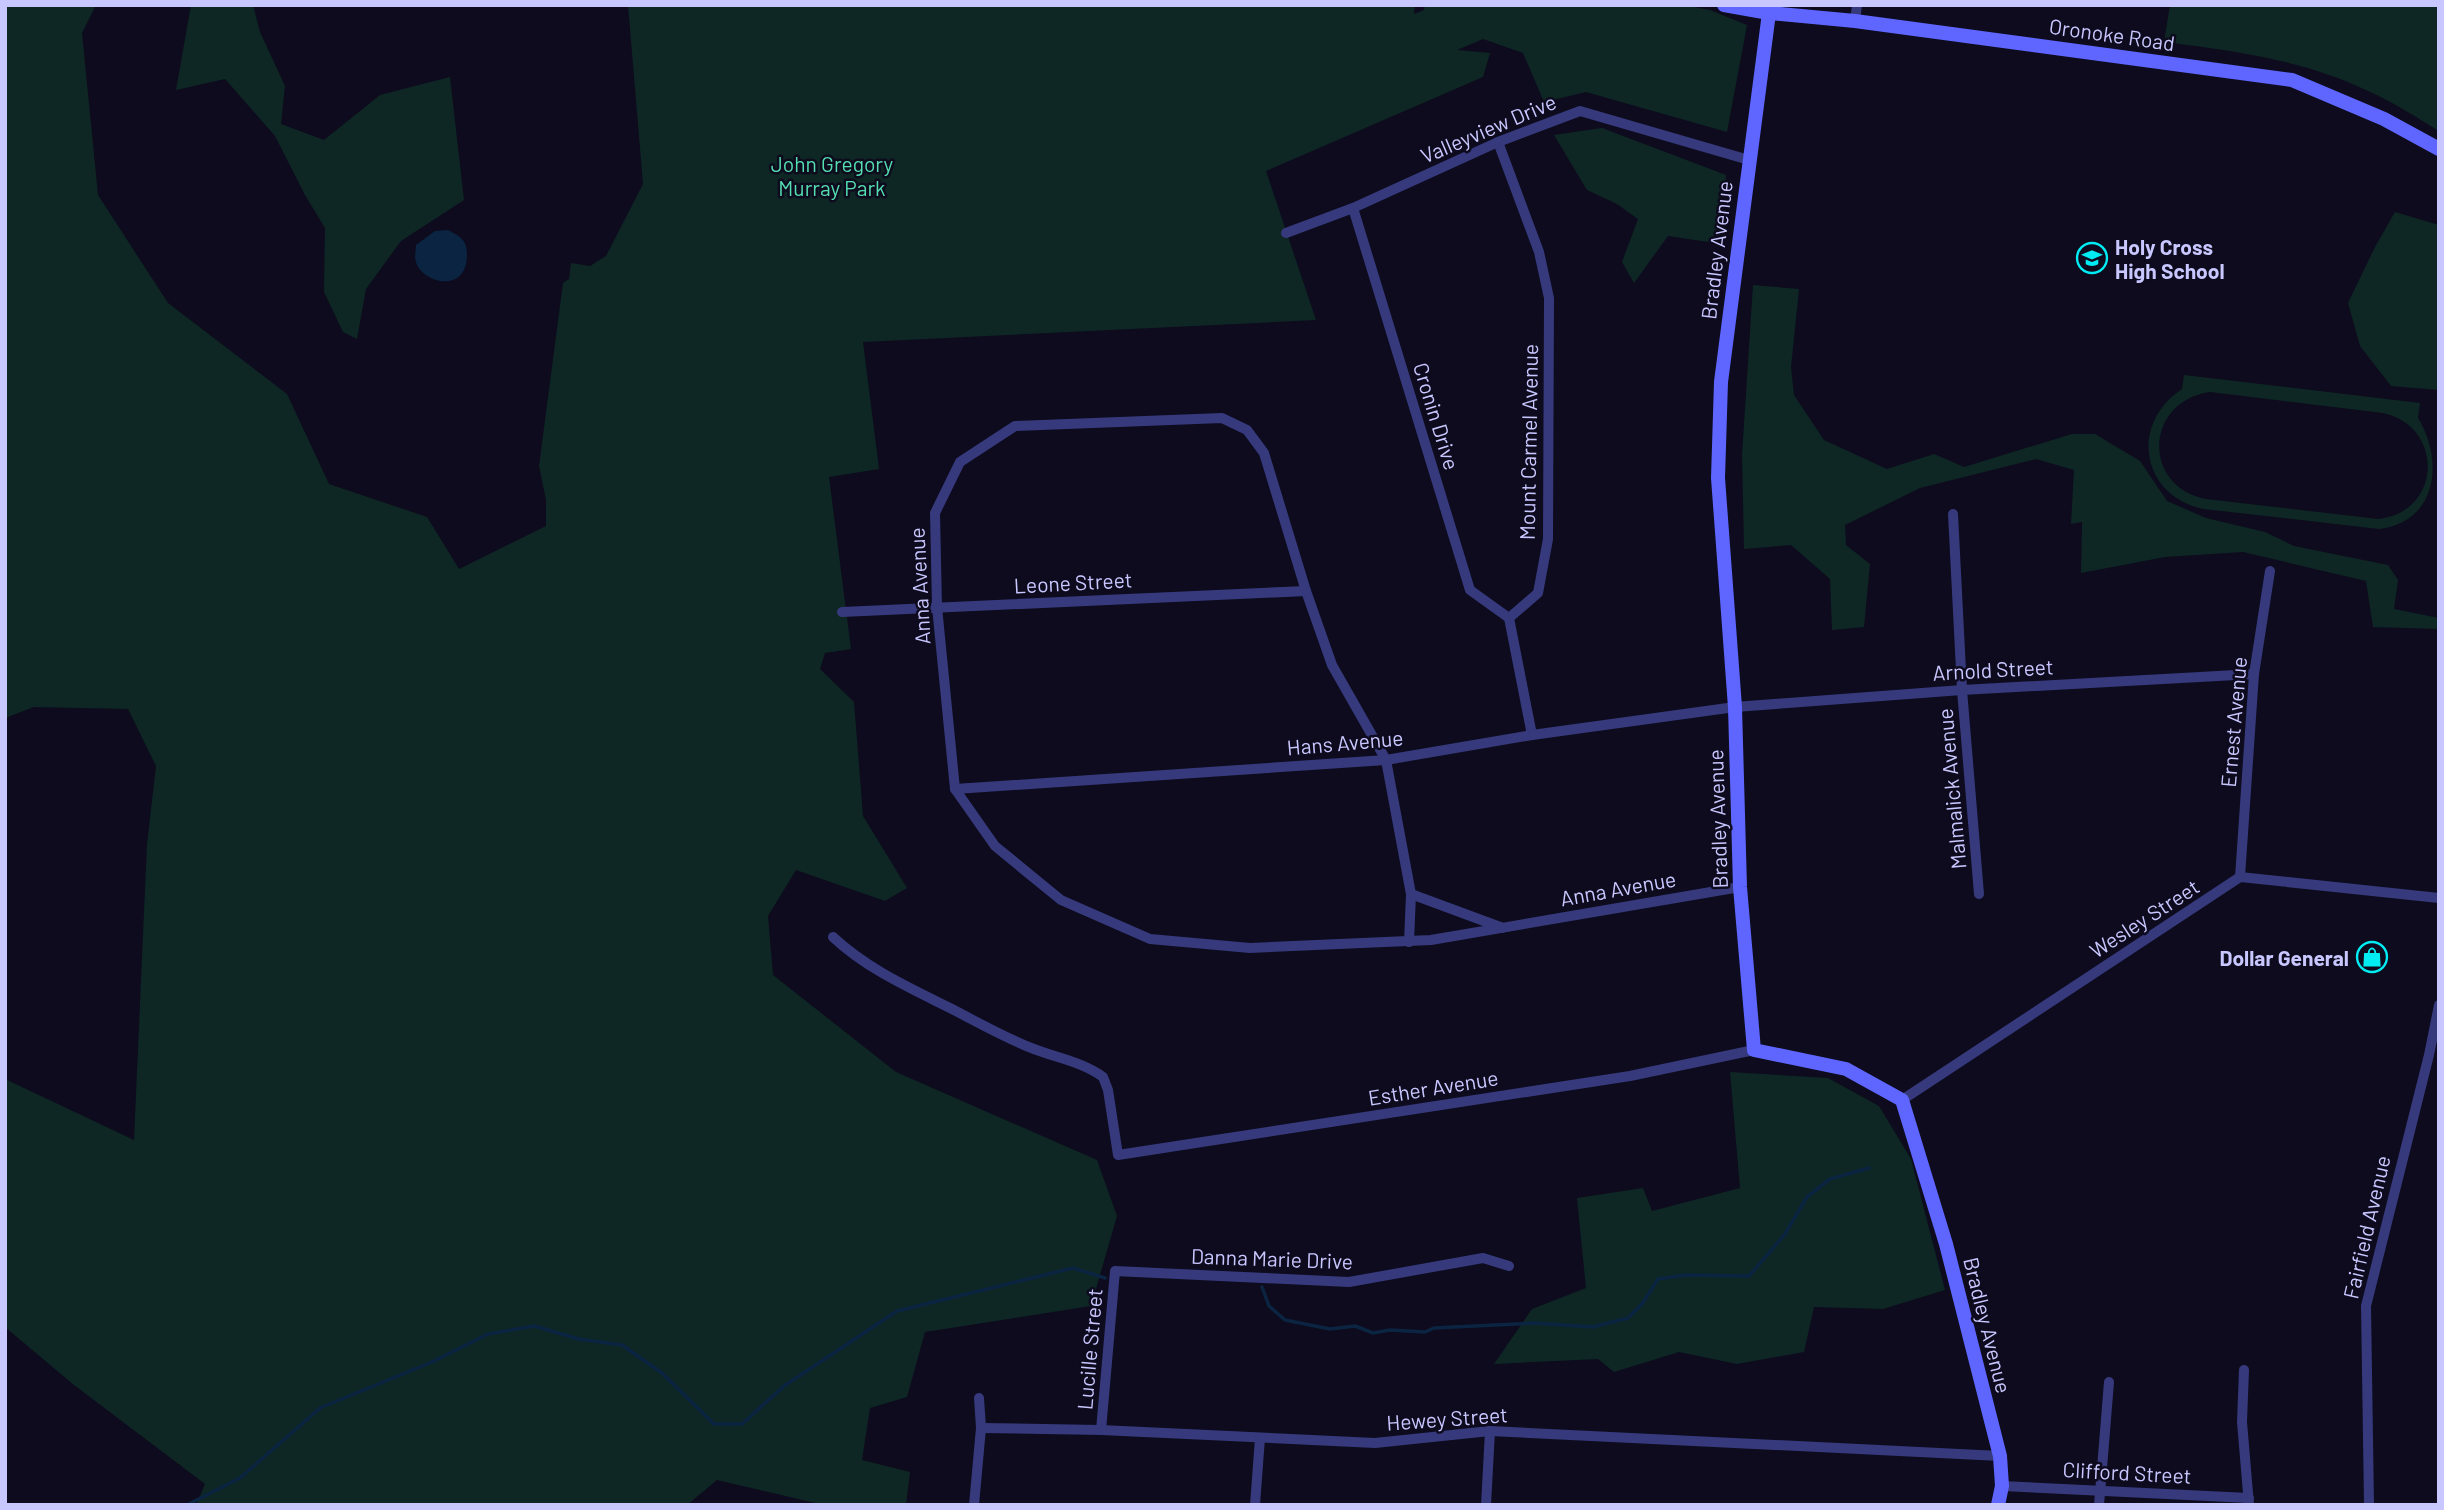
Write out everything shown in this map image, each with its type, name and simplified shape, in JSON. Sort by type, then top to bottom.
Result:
[{"type":"street","name":"Oronoke Road","points":[[1724,5],[2292,80],[2384,119],[2439,149]]},
{"type":"street","points":[[1855,21],[1857,5]]},
{"type":"street","name":"Bradley Avenue","points":[[1754,1050],[1740,887],[1735,707],[1718,478],[1721,382],[1769,13]]},
{"type":"street","name":"Valleyview Drive","points":[[1286,233],[1353,208],[1498,142],[1580,111],[1749,160]]},
{"type":"street","name":"Mount Carmel Avenue","points":[[1498,142],[1539,252],[1549,298],[1548,539],[1538,593],[1509,618]]},
{"type":"street","name":"Cronin Drive","points":[[1353,208],[1470,590],[1509,618]]},
{"type":"street","name":"Anna Avenue","points":[[1409,942],[1411,894],[1386,761],[1332,665],[1306,591],[1264,453],[1247,430],[1222,418],[1015,426],[960,462],[935,513],[937,607],[955,789],[995,846],[1061,900],[1150,939],[1250,948],[1409,942],[1740,887]]},
{"type":"street","name":"Malmalick Avenue","points":[[1953,514],[1962,690],[1979,894]]},
{"type":"street","name":"Ernest Avenue","points":[[2240,877],[2254,674],[2270,571]]},
{"type":"street","name":"Leone Street","points":[[842,612],[1306,591]]},
{"type":"street","points":[[1509,618],[1532,735]]},
{"type":"street","name":"Arnold Street","points":[[1735,707],[1962,690],[2254,674]]},
{"type":"street","name":"Hans Avenue","points":[[955,789],[1386,761],[1532,735],[1735,707]]},
{"type":"street","points":[[2240,877],[2439,898]]},
{"type":"street","name":"Wesley Street","points":[[1902,1100],[2240,877]]},
{"type":"street","points":[[1411,894],[1503,928]]},
{"type":"street","name":"Esther Avenue","points":[[833,937],[851,954],[880,972],[1033,1049],[1088,1068],[1106,1081],[1118,1155],[1630,1076],[1754,1050]]},
{"type":"street","name":"Fairfield Avenue","points":[[2369,1505],[2365,1306],[2439,1005]]},
{"type":"street","points":[[1754,1050],[1846,1069],[1902,1100]]},
{"type":"street","name":"Bradley Avenue","points":[[1902,1100],[1946,1244],[2000,1456],[2002,1486],[1998,1505]]},
{"type":"street","name":"Danna Marie Drive","points":[[1115,1271],[1349,1282],[1483,1258],[1509,1266]]},
{"type":"street","name":"Lucille Street","points":[[1101,1430],[1115,1271]]},
{"type":"street","points":[[2244,1370],[2242,1422],[2249,1501]]},
{"type":"street","points":[[2099,1505],[2109,1382]]},
{"type":"street","points":[[974,1505],[981,1428],[979,1398]]},
{"type":"street","name":"Hewey Street","points":[[981,1428],[1101,1430],[1375,1443],[1490,1431],[2000,1456]]},
{"type":"street","points":[[1486,1505],[1490,1431]]},
{"type":"street","points":[[1255,1505],[1261,1438]]},
{"type":"street","name":"Clifford Street","points":[[2002,1486],[2249,1501]]},
{"type":"green space","name":"John Gregory Murray Park","points":[[5,5],[96,5],[82,33],[98,195],[168,303],[287,394],[329,484],[427,517],[459,569],[546,526],[546,500],[539,466],[563,283],[569,279],[571,263],[590,266],[606,256],[643,184],[628,5],[1415,5],[1414,14],[1424,10],[1425,5],[1683,5],[1710,10],[1747,25],[1727,132],[1586,92],[1544,102],[1523,53],[1483,39],[1457,50],[1490,53],[1483,77],[1266,171],[1316,320],[863,342],[879,469],[829,477],[851,649],[825,653],[820,669],[854,702],[863,816],[907,888],[885,901],[796,870],[768,916],[773,975],[896,1072],[1097,1160],[1117,1216],[1091,1306],[925,1332],[907,1397],[870,1408],[862,1460],[910,1472],[906,1505],[824,1505],[717,1480],[687,1505],[196,1505],[205,1484],[74,1385],[5,1327],[5,1079],[134,1140],[147,844],[156,766],[128,709],[34,707],[5,718]]},
{"type":"green space","points":[[191,5],[253,5],[260,32],[285,86],[281,124],[324,140],[380,95],[450,77],[464,200],[401,241],[366,289],[357,339],[343,332],[324,292],[325,228],[275,136],[225,79],[176,90]]},
{"type":"green space","points":[[2170,5],[2439,5],[2439,131],[2377,95],[2344,80],[2269,58],[2164,42]]},
{"type":"green space","points":[[1602,128],[1726,175],[1722,244],[1668,236],[1634,283],[1622,262],[1638,219],[1617,204],[1587,190],[1554,135]]},
{"type":"green space","points":[[2395,212],[2439,225],[2439,390],[2391,386],[2360,346],[2348,303]]},
{"type":"green space","points":[[1753,285],[1799,289],[1791,367],[1794,395],[1824,440],[1887,469],[1934,454],[1964,467],[2072,434],[2095,434],[2140,461],[2167,501],[2206,518],[2265,532],[2294,546],[2388,565],[2398,580],[2394,609],[2439,618],[2439,629],[2373,627],[2366,581],[2243,552],[2165,557],[2081,573],[2082,522],[2071,524],[2074,470],[2036,459],[1920,488],[1845,525],[1846,545],[1870,564],[1864,627],[1832,630],[1830,579],[1791,545],[1744,549],[1742,455]]},
{"type":"green space","points":[[2184,375],[2420,403],[2418,418],[2431,452],[2433,470],[2424,502],[2414,515],[2399,524],[2379,529],[2204,509],[2183,502],[2167,490],[2155,475],[2149,439],[2154,421],[2165,404],[2182,389]],"holes":[[[2210,392],[2383,413],[2403,421],[2417,434],[2425,450],[2428,468],[2424,486],[2415,501],[2399,513],[2378,519],[2206,499],[2185,491],[2170,478],[2162,462],[2159,444],[2163,426],[2173,411],[2188,399]]]},
{"type":"green space","points":[[1730,1072],[1828,1078],[1879,1106],[1911,1159],[1945,1290],[1883,1309],[1814,1307],[1804,1352],[1737,1364],[1679,1352],[1614,1372],[1598,1359],[1494,1364],[1532,1309],[1586,1288],[1577,1198],[1643,1188],[1652,1211],[1740,1188]]},
{"type":"water","points":[[448,230],[464,241],[467,254],[460,276],[443,281],[426,275],[420,269],[415,260],[416,245],[435,231]]},
{"type":"waterway","points":[[1262,1287],[1269,1306],[1285,1320],[1330,1329],[1355,1326],[1373,1333],[1390,1330],[1425,1332],[1434,1328],[1535,1323],[1593,1327],[1628,1318],[1642,1304],[1658,1279],[1685,1275],[1749,1276],[1785,1234],[1807,1197],[1830,1179],[1869,1168]]},
{"type":"waterway","points":[[187,1505],[240,1478],[320,1408],[432,1362],[488,1334],[534,1326],[579,1339],[622,1345],[662,1373],[714,1424],[742,1424],[784,1386],[897,1311],[1073,1268],[1105,1278]]},
{"type":"place","name":"Holy Cross High School","points":[[2092,258]]},
{"type":"place","name":"Dollar General","points":[[2372,957]]}]
